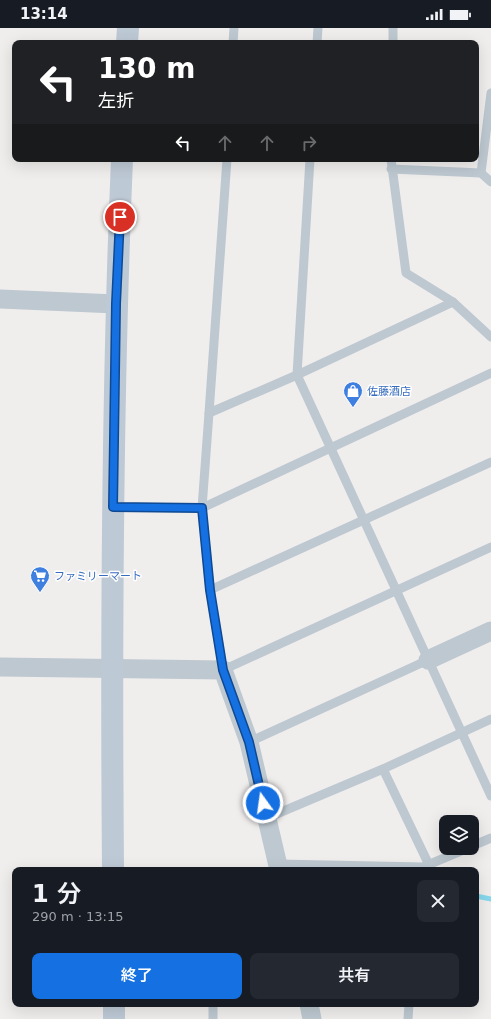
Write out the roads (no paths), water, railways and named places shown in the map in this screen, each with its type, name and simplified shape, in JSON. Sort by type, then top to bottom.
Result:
[{"type":"street","points":[[127,40],[128,28]]},
{"type":"street","points":[[113,867],[111,667],[113,507],[116,304],[122,162]]},
{"type":"street","points":[[0,298],[116,304]]},
{"type":"street","points":[[428,660],[491,631]]},
{"type":"street","points":[[0,667],[111,667],[223,670],[249,742],[278,867]]},
{"type":"street","points":[[114,1007],[114,1019]]},
{"type":"street","points":[[310,1007],[312,1019]]},
{"type":"lane","points":[[233,40],[234,28]]},
{"type":"lane","points":[[317,40],[318,28]]},
{"type":"lane","points":[[393,28],[393,40]]},
{"type":"lane","points":[[481,173],[491,93]]},
{"type":"lane","points":[[227,162],[202,508],[210,590],[223,670],[491,547]]},
{"type":"lane","points":[[310,162],[297,375],[397,589],[461,733],[491,796]]},
{"type":"lane","points":[[392,162],[391,169],[406,273],[453,302],[491,337]]},
{"type":"lane","points":[[391,169],[481,173],[491,182]]},
{"type":"lane","points":[[209,413],[297,375],[453,302]]},
{"type":"lane","points":[[113,507],[202,508],[491,373]]},
{"type":"lane","points":[[210,590],[491,462]]},
{"type":"lane","points":[[249,742],[428,660]]},
{"type":"lane","points":[[267,818],[383,769],[491,719]]},
{"type":"lane","points":[[383,769],[429,865]]},
{"type":"lane","points":[[479,843],[491,838]]},
{"type":"lane","points":[[278,867],[423,867],[452,855]]},
{"type":"lane","points":[[213,1007],[213,1019]]},
{"type":"lane","points":[[408,1019],[409,1007]]},
{"type":"waterway","points":[[479,897],[491,899]]},
{"type":"place","name":"佐藤酒店","points":[[353,408]]},
{"type":"place","name":"ファミリーマート","points":[[40,593]]}]
